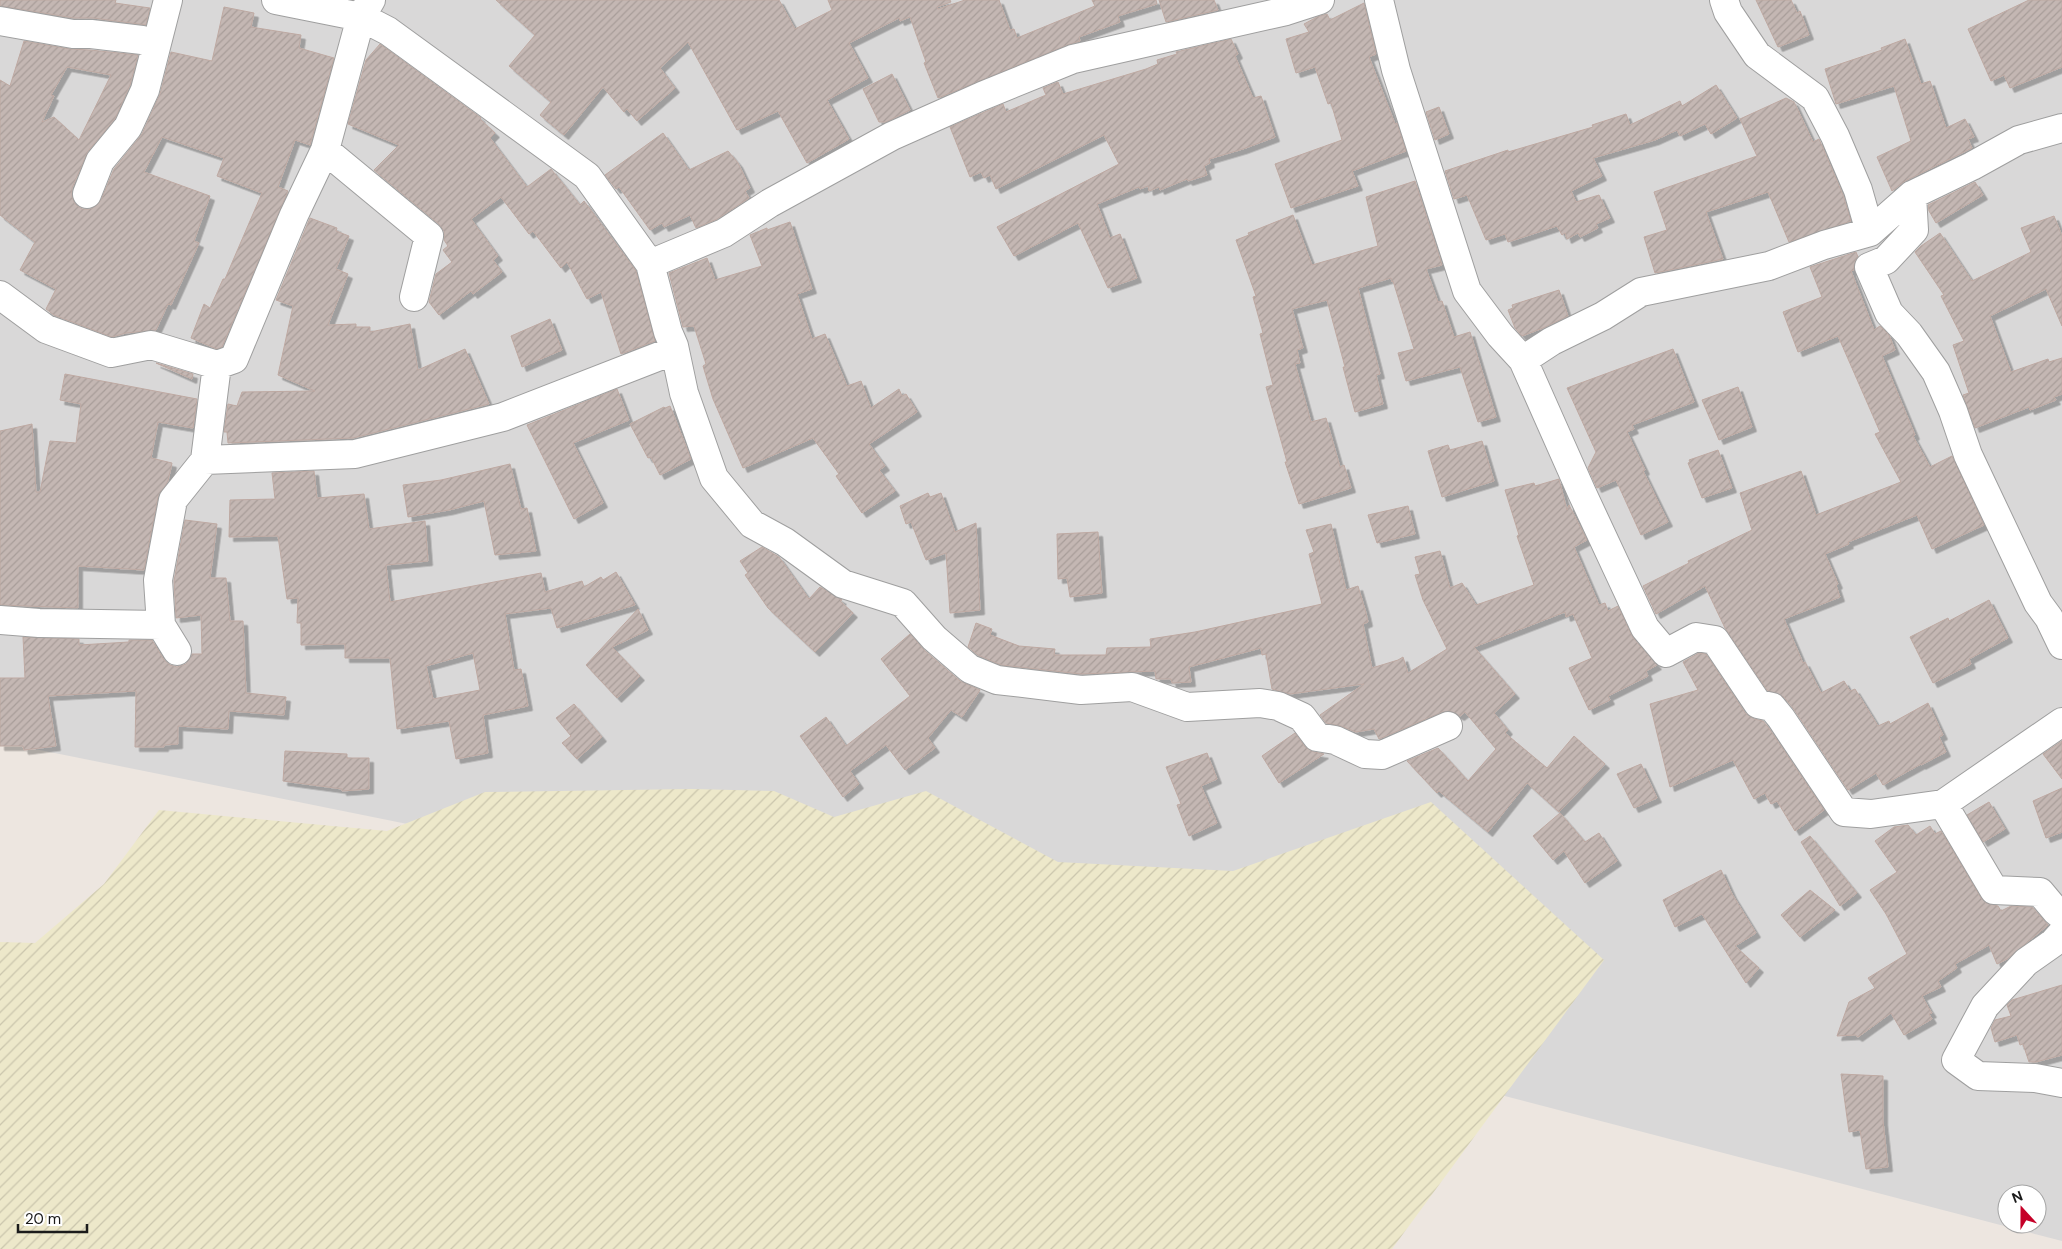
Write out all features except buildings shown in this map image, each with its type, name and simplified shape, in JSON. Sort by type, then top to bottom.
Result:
[{"type":"street","points":[[87,194],[100,161],[128,127],[146,90],[168,0]]},
{"type":"street","points":[[276,0],[366,9],[388,31],[587,176],[650,264],[668,332],[674,346],[684,393],[714,478],[752,524],[785,542],[843,584],[903,603],[934,638],[970,669],[997,680],[1032,685],[1081,690],[1132,687],[1188,707],[1260,703],[1278,706],[1302,717],[1316,737],[1335,740],[1365,754],[1382,755],[1448,726]]},
{"type":"street","points":[[650,264],[724,233],[770,203],[892,136],[982,96],[1073,59],[1286,12],[1320,0]]},
{"type":"street","points":[[1379,0],[1396,70],[1467,291],[1500,335],[1523,360],[1645,628],[1666,653],[1696,638],[1715,640],[1758,704],[1772,708],[1782,718],[1844,812],[1871,814],[1944,804],[2062,722]]},
{"type":"street","points":[[1724,0],[1728,12],[1757,55],[1815,98],[1835,136],[1858,190],[1870,232]]},
{"type":"street","points":[[0,294],[46,329],[111,353],[150,344],[217,365],[234,359],[290,224],[324,150],[366,9]]},
{"type":"street","points":[[0,20],[73,34],[91,34],[142,40],[156,44]]},
{"type":"street","points":[[1523,360],[1552,341],[1603,316],[1641,292],[1769,266],[1824,245],[1870,232],[1912,195],[1972,166],[2019,140],[2062,128]]},
{"type":"street","points":[[324,150],[429,236],[414,297]]},
{"type":"street","points":[[1912,195],[1914,230],[1886,260],[1869,267],[1889,313],[1909,334],[1936,372],[1953,411],[1968,455],[2038,604],[2049,618],[2062,645]]},
{"type":"street","points":[[205,460],[355,454],[503,417],[670,352],[674,346]]},
{"type":"street","points":[[177,651],[161,625],[158,580],[173,500],[205,460],[217,365]]},
{"type":"street","points":[[0,620],[39,623],[161,625]]},
{"type":"street","points":[[1944,804],[1994,890],[2040,892],[2062,916]]},
{"type":"street","points":[[2062,933],[2054,943],[2026,962],[1985,1006],[1956,1060],[1978,1076],[2035,1078],[2062,1083]]},
{"type":"shaded area","points":[[0,0],[2062,0],[2062,1241],[2035,1234],[2047,1234],[2047,1184],[1997,1184],[1997,1224],[636,870],[0,742]]},
{"type":"shaded area","points":[[692,789],[774,791],[834,817],[926,791],[1058,862],[1233,871],[1431,802],[1604,960],[1392,1249],[0,1249],[0,942],[35,943],[104,884],[159,810],[387,831],[485,792]]}]
